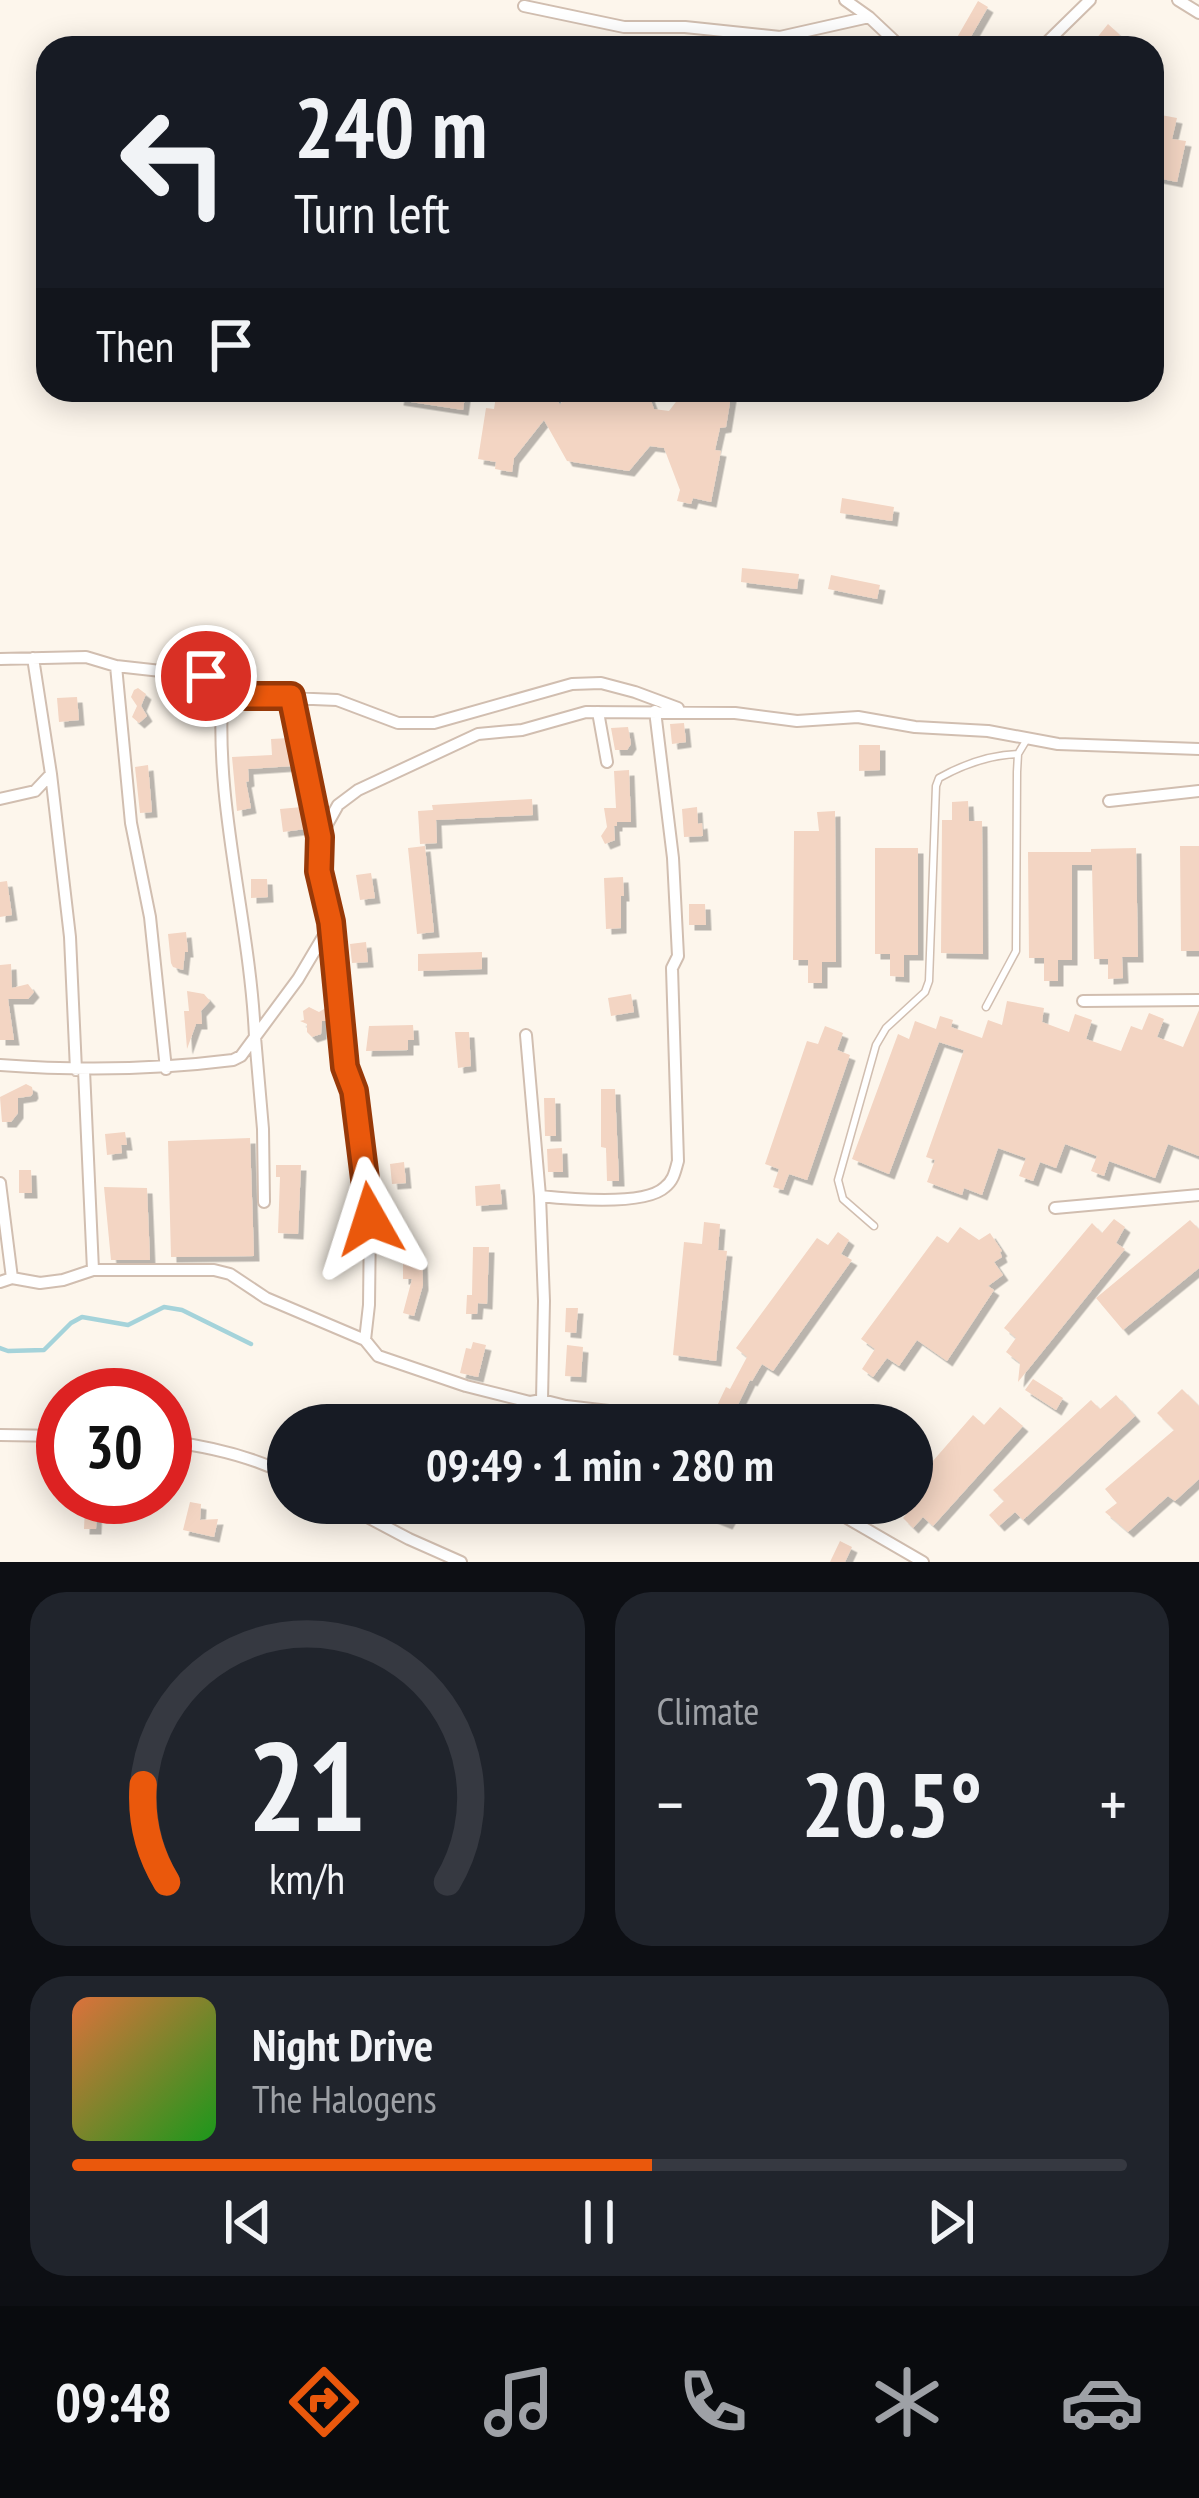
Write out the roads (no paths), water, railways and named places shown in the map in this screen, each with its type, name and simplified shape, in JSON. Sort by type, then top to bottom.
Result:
[{"type":"street","points":[[844,0],[889,36]]},
{"type":"street","points":[[1053,36],[1090,0]]},
{"type":"street","points":[[1178,0],[1199,13]]},
{"type":"street","points":[[524,6],[624,27],[686,27],[771,36]]},
{"type":"street","points":[[784,36],[869,17]]},
{"type":"street","points":[[0,659],[86,657],[116,666],[206,676],[245,696],[337,700],[398,724],[434,723],[572,684],[601,683],[686,711]]},
{"type":"street","points":[[33,658],[70,937],[93,1270]]},
{"type":"street","points":[[116,666],[131,823],[150,917],[166,1069]]},
{"type":"street","points":[[223,685],[220,716],[232,866],[255,1037],[264,1202]]},
{"type":"street","points":[[291,696],[320,837],[319,871],[331,922],[345,1067],[354,1091],[370,1219],[365,1340]]},
{"type":"street","points":[[541,1196],[612,1199],[661,1192],[673,1179],[678,1161],[673,858],[655,711]]},
{"type":"street","points":[[320,837],[338,805],[358,790],[444,748],[478,734],[522,730],[586,712],[735,713],[797,721],[859,717],[1058,744],[1199,748]]},
{"type":"street","points":[[598,712],[607,762]]},
{"type":"street","points":[[0,800],[34,790],[51,774]]},
{"type":"street","points":[[1109,801],[1199,791]]},
{"type":"street","points":[[0,1065],[166,1069],[233,1060],[242,1056],[298,979],[331,922]]},
{"type":"street","points":[[1083,1001],[1199,1000]]},
{"type":"street","points":[[526,1036],[541,1196],[542,1400]]},
{"type":"street","points":[[0,1183],[6,1280],[40,1283],[93,1270],[214,1270],[365,1340],[378,1356],[466,1387],[558,1404]]},
{"type":"street","points":[[1055,1208],[1199,1195]]},
{"type":"street","points":[[0,1435],[36,1436]]},
{"type":"street","points":[[192,1444],[267,1466]]},
{"type":"street","points":[[382,1524],[453,1561]]},
{"type":"street","points":[[857,1524],[923,1562]]},
{"type":"lane","points":[[986,1007],[1016,951],[1018,754],[1027,739]]},
{"type":"lane","points":[[874,1226],[843,1199],[838,1180],[876,1045],[886,1028],[925,992],[929,981],[936,787],[939,778],[960,766],[995,755],[1018,754]]},
{"type":"waterway","points":[[0,1348],[44,1350],[82,1317],[128,1325],[164,1307],[182,1310],[251,1344]]}]
